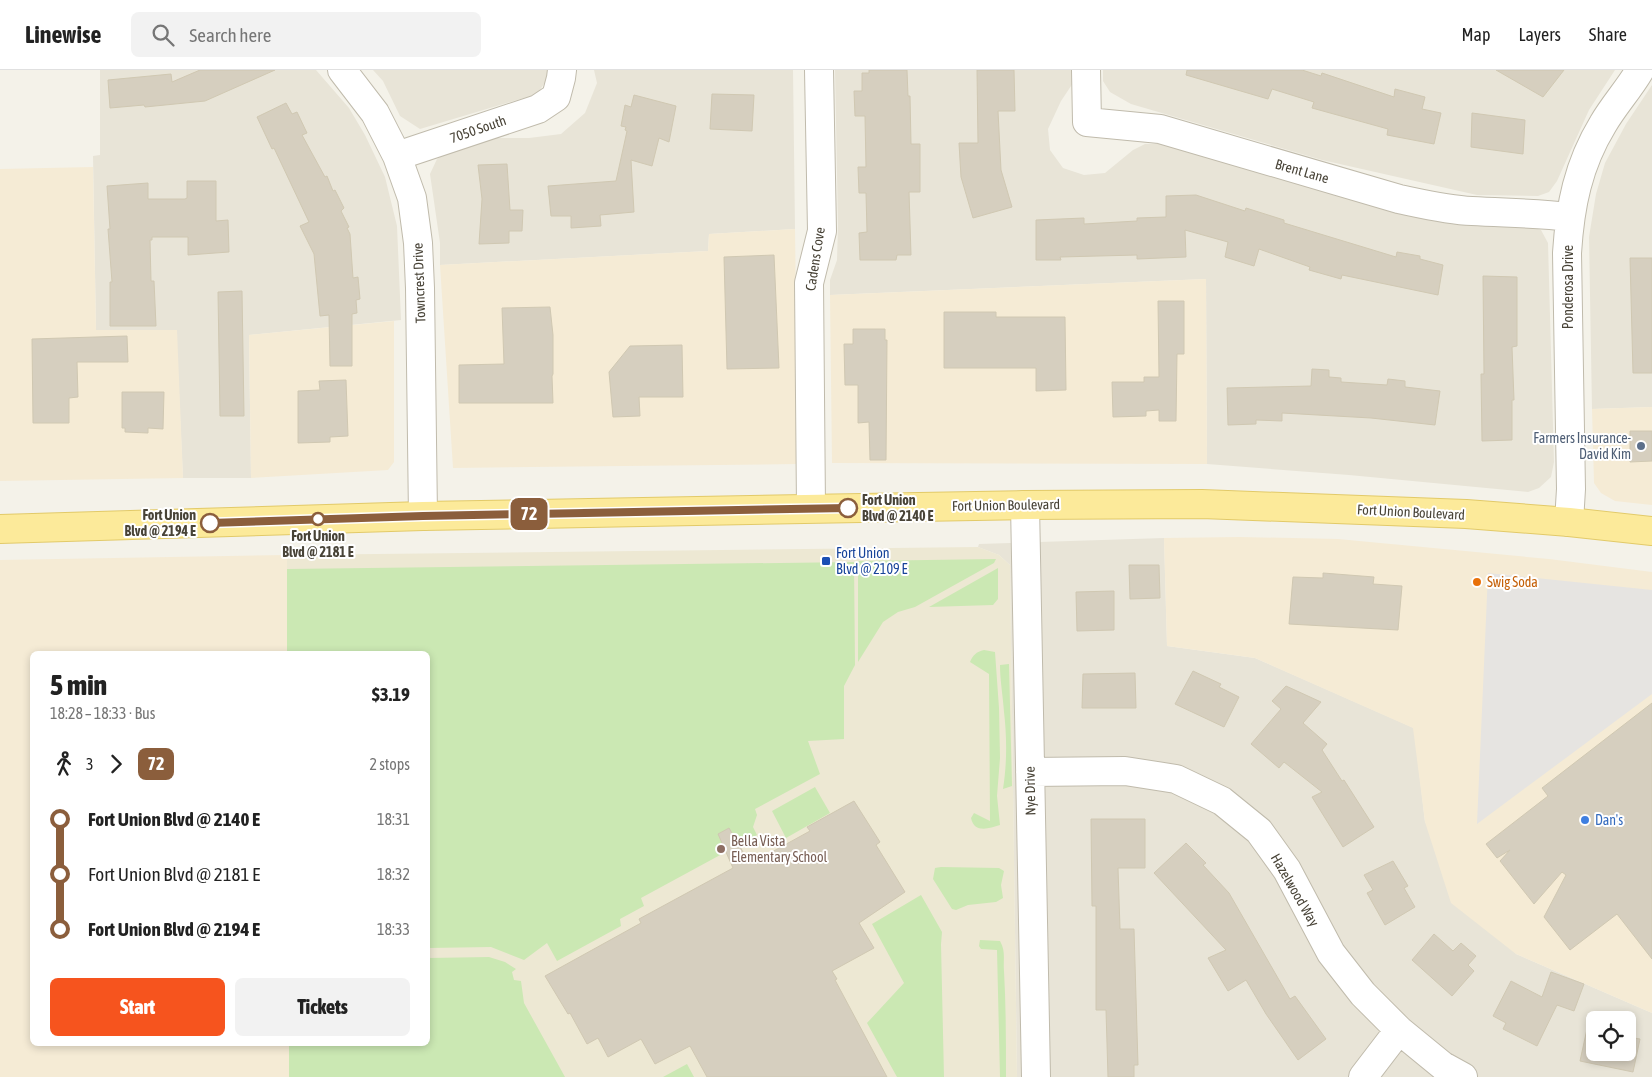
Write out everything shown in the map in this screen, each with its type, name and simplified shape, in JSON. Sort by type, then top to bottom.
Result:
[{"type":"main road","name":"Fort Union Boulevard","points":[[0,530],[423,516],[811,508],[1202,504],[1466,514],[1652,531]]},
{"type":"street","name":"Towncrest Drive","points":[[342,70],[375,113],[398,156],[412,198],[418,243],[423,516]]},
{"type":"street","name":"7050 South","points":[[398,156],[538,109],[556,97],[562,70]]},
{"type":"street","name":"Cadens Cove","points":[[811,508],[809,283],[822,231],[819,70]]},
{"type":"street","name":"Brent Lane","points":[[1086,70],[1087,122],[1160,129],[1399,199],[1434,206],[1471,211],[1542,213],[1570,217]]},
{"type":"street","name":"Ponderosa Drive","points":[[1569,522],[1571,489],[1567,253],[1570,217],[1577,183],[1588,151],[1603,122],[1640,70]]},
{"type":"street","name":"Nye Drive","points":[[1025,505],[1036,1077]]},
{"type":"street","name":"Hazelwood Way","points":[[1030,772],[1133,772],[1176,779],[1222,801],[1259,831],[1287,870],[1331,953],[1364,994],[1399,1030],[1443,1066],[1462,1077]]},
{"type":"street","points":[[1363,1077],[1399,1030]]},
{"type":"shaded area","points":[[100,70],[316,70],[349,108],[365,135],[385,177],[397,226],[401,320],[249,335],[251,478],[183,478],[176,330],[96,330],[93,156],[100,155]]},
{"type":"shaded area","points":[[373,70],[548,70],[546,81],[537,94],[420,129],[400,116],[383,81]]},
{"type":"shaded area","points":[[594,70],[793,70],[795,229],[709,234],[708,251],[440,265],[440,243],[430,174],[437,159],[456,148],[494,138],[529,138],[561,134],[585,113],[597,83]]},
{"type":"shaded area","points":[[835,70],[1075,70],[1075,80],[1061,101],[1048,129],[1050,150],[1063,168],[1084,175],[1105,173],[1133,150],[1145,144],[1166,144],[1541,230],[1548,243],[1554,462],[1551,477],[1539,488],[1528,492],[1207,464],[1206,279],[830,295],[830,280],[837,260],[838,226]]},
{"type":"shaded area","points":[[1103,70],[1615,70],[1589,110],[1557,181],[1549,192],[1538,196],[1477,195],[1322,160],[1131,104],[1110,92],[1103,81]]},
{"type":"shaded area","points":[[1652,85],[1652,407],[1592,409],[1589,237],[1596,194],[1605,163],[1626,124]]},
{"type":"shaded area","points":[[93,167],[96,330],[177,330],[183,478],[0,481],[0,169]]},
{"type":"shaded area","points":[[795,229],[798,464],[453,468],[440,265],[708,251],[709,234]]},
{"type":"shaded area","points":[[1206,279],[1207,464],[832,463],[830,295]]},
{"type":"shaded area","points":[[394,321],[394,462],[388,470],[251,478],[249,335]]},
{"type":"shaded area","points":[[1652,407],[1652,505],[1615,501],[1601,493],[1594,483],[1592,409]]},
{"type":"shaded area","points":[[1164,538],[1167,646],[1255,658],[1414,728],[1425,822],[1516,954],[1652,1013],[1652,1077],[1017,1077],[1010,565],[999,555],[978,547],[979,544]]},
{"type":"shaded area","points":[[1164,538],[1338,539],[1549,559],[1652,572],[1652,1013],[1516,954],[1451,903],[1425,822],[1413,728],[1255,658],[1167,646]]},
{"type":"shaded area","name":"Bella Vista Elementary School","points":[[978,547],[999,555],[1010,565],[1017,1077],[289,1077],[289,1046],[430,1046],[430,651],[287,651],[287,555]]},
{"type":"shaded area","points":[[287,555],[287,651],[30,651],[30,1046],[289,1046],[289,1077],[0,1077],[0,560]]},
{"type":"shaded area","points":[[1488,573],[1652,590],[1652,694],[1477,824]]},
{"type":"green space","points":[[996,559],[994,563],[915,607],[898,612],[883,622],[858,662],[858,561]]},
{"type":"green space","points":[[854,562],[855,665],[844,686],[844,739],[808,741],[820,774],[755,809],[757,815],[753,827],[757,835],[641,898],[644,906],[620,919],[621,926],[557,961],[547,943],[524,960],[491,947],[430,948],[430,651],[287,651],[287,569]]},
{"type":"green space","points":[[998,568],[998,599],[993,605],[929,607]]},
{"type":"green space","points":[[984,650],[995,652],[999,708],[1000,758],[997,796],[1000,825],[982,829],[975,826],[971,818],[974,813],[990,821],[989,674],[970,662],[975,654]]},
{"type":"green space","points":[[1009,664],[1012,786],[1003,789],[1006,741],[1000,665]]},
{"type":"green space","points":[[815,787],[830,813],[786,838],[772,811]]},
{"type":"green space","points":[[935,868],[999,868],[1004,871],[1001,885],[1003,898],[996,902],[968,905],[956,910],[952,909],[933,879]]},
{"type":"green space","points":[[921,895],[942,932],[944,1077],[897,1077],[867,1023],[904,983],[872,924]]},
{"type":"green space","points":[[980,940],[1000,941],[1003,948],[1006,1011],[1006,1077],[1000,1077],[997,950],[981,949],[979,946]]},
{"type":"green space","points":[[489,957],[505,962],[516,969],[512,972],[514,980],[521,981],[524,1003],[565,1077],[289,1077],[289,1046],[430,1046],[430,958]]},
{"type":"green space","points":[[687,1064],[694,1077],[663,1077]]},
{"type":"building","points":[[200,70],[275,70],[205,101],[145,107],[144,105],[110,108],[108,80],[171,74],[172,82]]},
{"type":"building","points":[[869,70],[907,70],[908,96],[910,96],[911,144],[920,144],[920,192],[909,192],[911,255],[897,255],[896,260],[860,260],[859,233],[867,232],[866,193],[859,193],[858,167],[866,167],[865,116],[855,116],[854,91],[862,91],[862,73],[869,73]]},
{"type":"building","points":[[977,70],[1014,70],[1015,111],[998,111],[1001,170],[1012,207],[973,218],[961,177],[959,143],[978,143]]},
{"type":"building","points":[[1187,70],[1302,70],[1321,76],[1322,73],[1394,97],[1395,89],[1425,97],[1422,109],[1441,113],[1434,144],[1387,135],[1388,129],[1312,108],[1314,102],[1272,89],[1268,99],[1186,75]]},
{"type":"building","points":[[1496,70],[1564,70],[1543,97]]},
{"type":"building","points":[[712,94],[754,95],[752,131],[710,129]]},
{"type":"building","points":[[634,95],[676,106],[669,142],[659,138],[652,166],[631,160],[634,212],[600,215],[601,226],[571,228],[571,216],[551,216],[548,186],[616,181],[627,131],[625,130],[626,127],[621,126],[625,105],[631,107]]},
{"type":"building","points":[[286,103],[292,114],[297,112],[307,133],[302,135],[325,177],[327,176],[333,191],[335,190],[344,208],[341,211],[349,227],[347,228],[350,234],[353,278],[358,277],[360,299],[356,300],[357,313],[352,314],[352,366],[330,366],[329,315],[320,316],[314,254],[300,226],[309,222],[257,117]]},
{"type":"building","points":[[1472,113],[1525,120],[1523,154],[1471,147]]},
{"type":"building","points":[[507,164],[510,210],[523,210],[522,231],[509,231],[509,243],[479,244],[482,199],[478,165]]},
{"type":"building","points":[[187,181],[216,181],[216,221],[228,220],[229,252],[188,255],[188,237],[152,237],[152,240],[150,240],[151,281],[154,281],[156,326],[110,326],[110,282],[112,282],[107,186],[148,183],[148,199],[185,199],[187,198]]},
{"type":"building","points":[[1196,195],[1245,211],[1246,208],[1284,220],[1284,223],[1396,257],[1397,252],[1420,256],[1420,259],[1443,265],[1438,295],[1342,275],[1341,279],[1309,270],[1310,267],[1259,249],[1254,266],[1225,257],[1228,242],[1185,230],[1186,257],[1137,259],[1137,255],[1060,257],[1061,260],[1036,260],[1036,220],[1084,218],[1084,224],[1137,221],[1137,218],[1166,217],[1166,196]]},
{"type":"building","points":[[774,255],[779,368],[727,369],[724,257]]},
{"type":"building","points":[[1630,258],[1652,258],[1652,373],[1633,373]]},
{"type":"building","points":[[1483,276],[1517,277],[1517,346],[1512,347],[1514,400],[1512,400],[1512,440],[1482,441],[1481,374],[1484,374]]},
{"type":"building","points":[[242,291],[244,416],[220,416],[218,292]]},
{"type":"building","points":[[1158,301],[1184,301],[1184,354],[1177,354],[1176,421],[1159,421],[1159,410],[1146,411],[1146,416],[1113,417],[1112,382],[1144,382],[1144,377],[1159,377]]},
{"type":"building","points":[[550,307],[553,335],[553,403],[459,403],[459,365],[504,364],[502,308]]},
{"type":"building","points":[[944,312],[996,312],[996,317],[1065,317],[1066,390],[1036,391],[1036,368],[944,368]]},
{"type":"building","points":[[853,329],[885,329],[885,340],[887,340],[886,460],[870,460],[869,422],[858,423],[858,385],[845,385],[844,344],[853,344]]},
{"type":"building","points":[[127,336],[128,362],[77,362],[78,397],[69,398],[69,423],[33,423],[32,339]]},
{"type":"building","points":[[682,345],[683,397],[639,397],[640,416],[613,417],[609,372],[630,346]]},
{"type":"building","points":[[1312,369],[1329,370],[1329,377],[1341,378],[1341,382],[1387,385],[1388,379],[1405,381],[1405,387],[1440,391],[1435,425],[1371,418],[1282,413],[1282,421],[1256,420],[1256,424],[1228,425],[1227,388],[1311,386]]},
{"type":"building","points":[[346,380],[348,436],[330,437],[330,442],[298,443],[298,391],[320,390],[319,381]]},
{"type":"building","points":[[122,392],[164,392],[163,429],[148,428],[148,433],[125,432],[125,428],[122,428]]},
{"type":"building","name":"Farmers Insurance- David Kim","points":[[1630,431],[1652,431],[1652,461],[1630,462]]},
{"type":"building","points":[[1129,565],[1159,565],[1160,598],[1130,599]]},
{"type":"building","points":[[1323,573],[1374,577],[1373,584],[1402,586],[1398,630],[1289,624],[1293,577],[1323,578]]},
{"type":"building","points":[[1114,591],[1114,630],[1077,631],[1076,592]]},
{"type":"building","points":[[1193,671],[1221,684],[1219,687],[1239,697],[1224,727],[1175,704]]},
{"type":"building","points":[[1135,673],[1136,708],[1082,708],[1083,674]]},
{"type":"building","points":[[1286,686],[1321,702],[1303,723],[1327,744],[1322,750],[1374,827],[1343,847],[1312,797],[1322,792],[1284,762],[1279,768],[1251,744],[1281,709],[1272,701]]},
{"type":"building","name":"Dan's","points":[[1652,703],[1652,959],[1617,914],[1570,950],[1544,917],[1566,875],[1562,872],[1534,904],[1500,861],[1510,850],[1497,858],[1486,844],[1548,796],[1542,788]]},
{"type":"building","name":"Bella Vista Elementary School","points":[[854,801],[880,842],[876,845],[905,892],[859,923],[874,948],[832,971],[887,1077],[707,1077],[690,1046],[655,1064],[641,1039],[608,1057],[598,1038],[587,1044],[570,1013],[568,1014],[545,976],[641,923],[639,919],[733,868],[718,834],[729,828],[750,864],[810,831],[807,827]]},
{"type":"building","points":[[1091,819],[1145,819],[1145,868],[1118,868],[1120,929],[1134,929],[1138,1065],[1134,1065],[1134,1077],[1108,1077],[1106,1010],[1096,1010],[1096,906],[1092,906]]},
{"type":"building","points":[[1186,843],[1206,863],[1203,865],[1229,893],[1290,999],[1295,996],[1326,1039],[1298,1060],[1266,1014],[1246,980],[1228,991],[1208,958],[1226,950],[1154,873]]},
{"type":"building","points":[[1393,861],[1408,886],[1404,888],[1415,907],[1385,925],[1367,893],[1373,890],[1364,875]]},
{"type":"building","points":[[1434,934],[1453,951],[1461,943],[1476,956],[1468,965],[1474,971],[1452,996],[1412,960]]},
{"type":"building","points":[[1551,972],[1584,984],[1574,1011],[1557,1005],[1537,1046],[1503,1029],[1506,1023],[1493,1016],[1511,981],[1542,997]]},
{"type":"building","points":[[1586,1034],[1586,1061],[1635,1061],[1633,1072],[1580,1061]]},
{"type":"building","points":[[1636,1038],[1640,1039],[1636,1058]]},
{"type":"bus line","name":"72","points":[[210,523],[423,516],[848,508]]},
{"type":"place","name":"Farmers Insurance- David Kim","points":[[1641,446]]},
{"type":"place","name":"Fort Union Blvd @ 2140 E","points":[[848,508]]},
{"type":"place","name":"Fort Union Blvd @ 2181 E","points":[[318,519]]},
{"type":"place","name":"Fort Union Blvd @ 2194 E","points":[[210,523]]},
{"type":"place","name":"Fort Union Blvd @ 2109 E","points":[[826,561]]},
{"type":"place","name":"Swig Soda","points":[[1477,582]]},
{"type":"place","name":"Dan's","points":[[1585,820]]},
{"type":"place","name":"Bella Vista Elementary School","points":[[721,849]]}]
